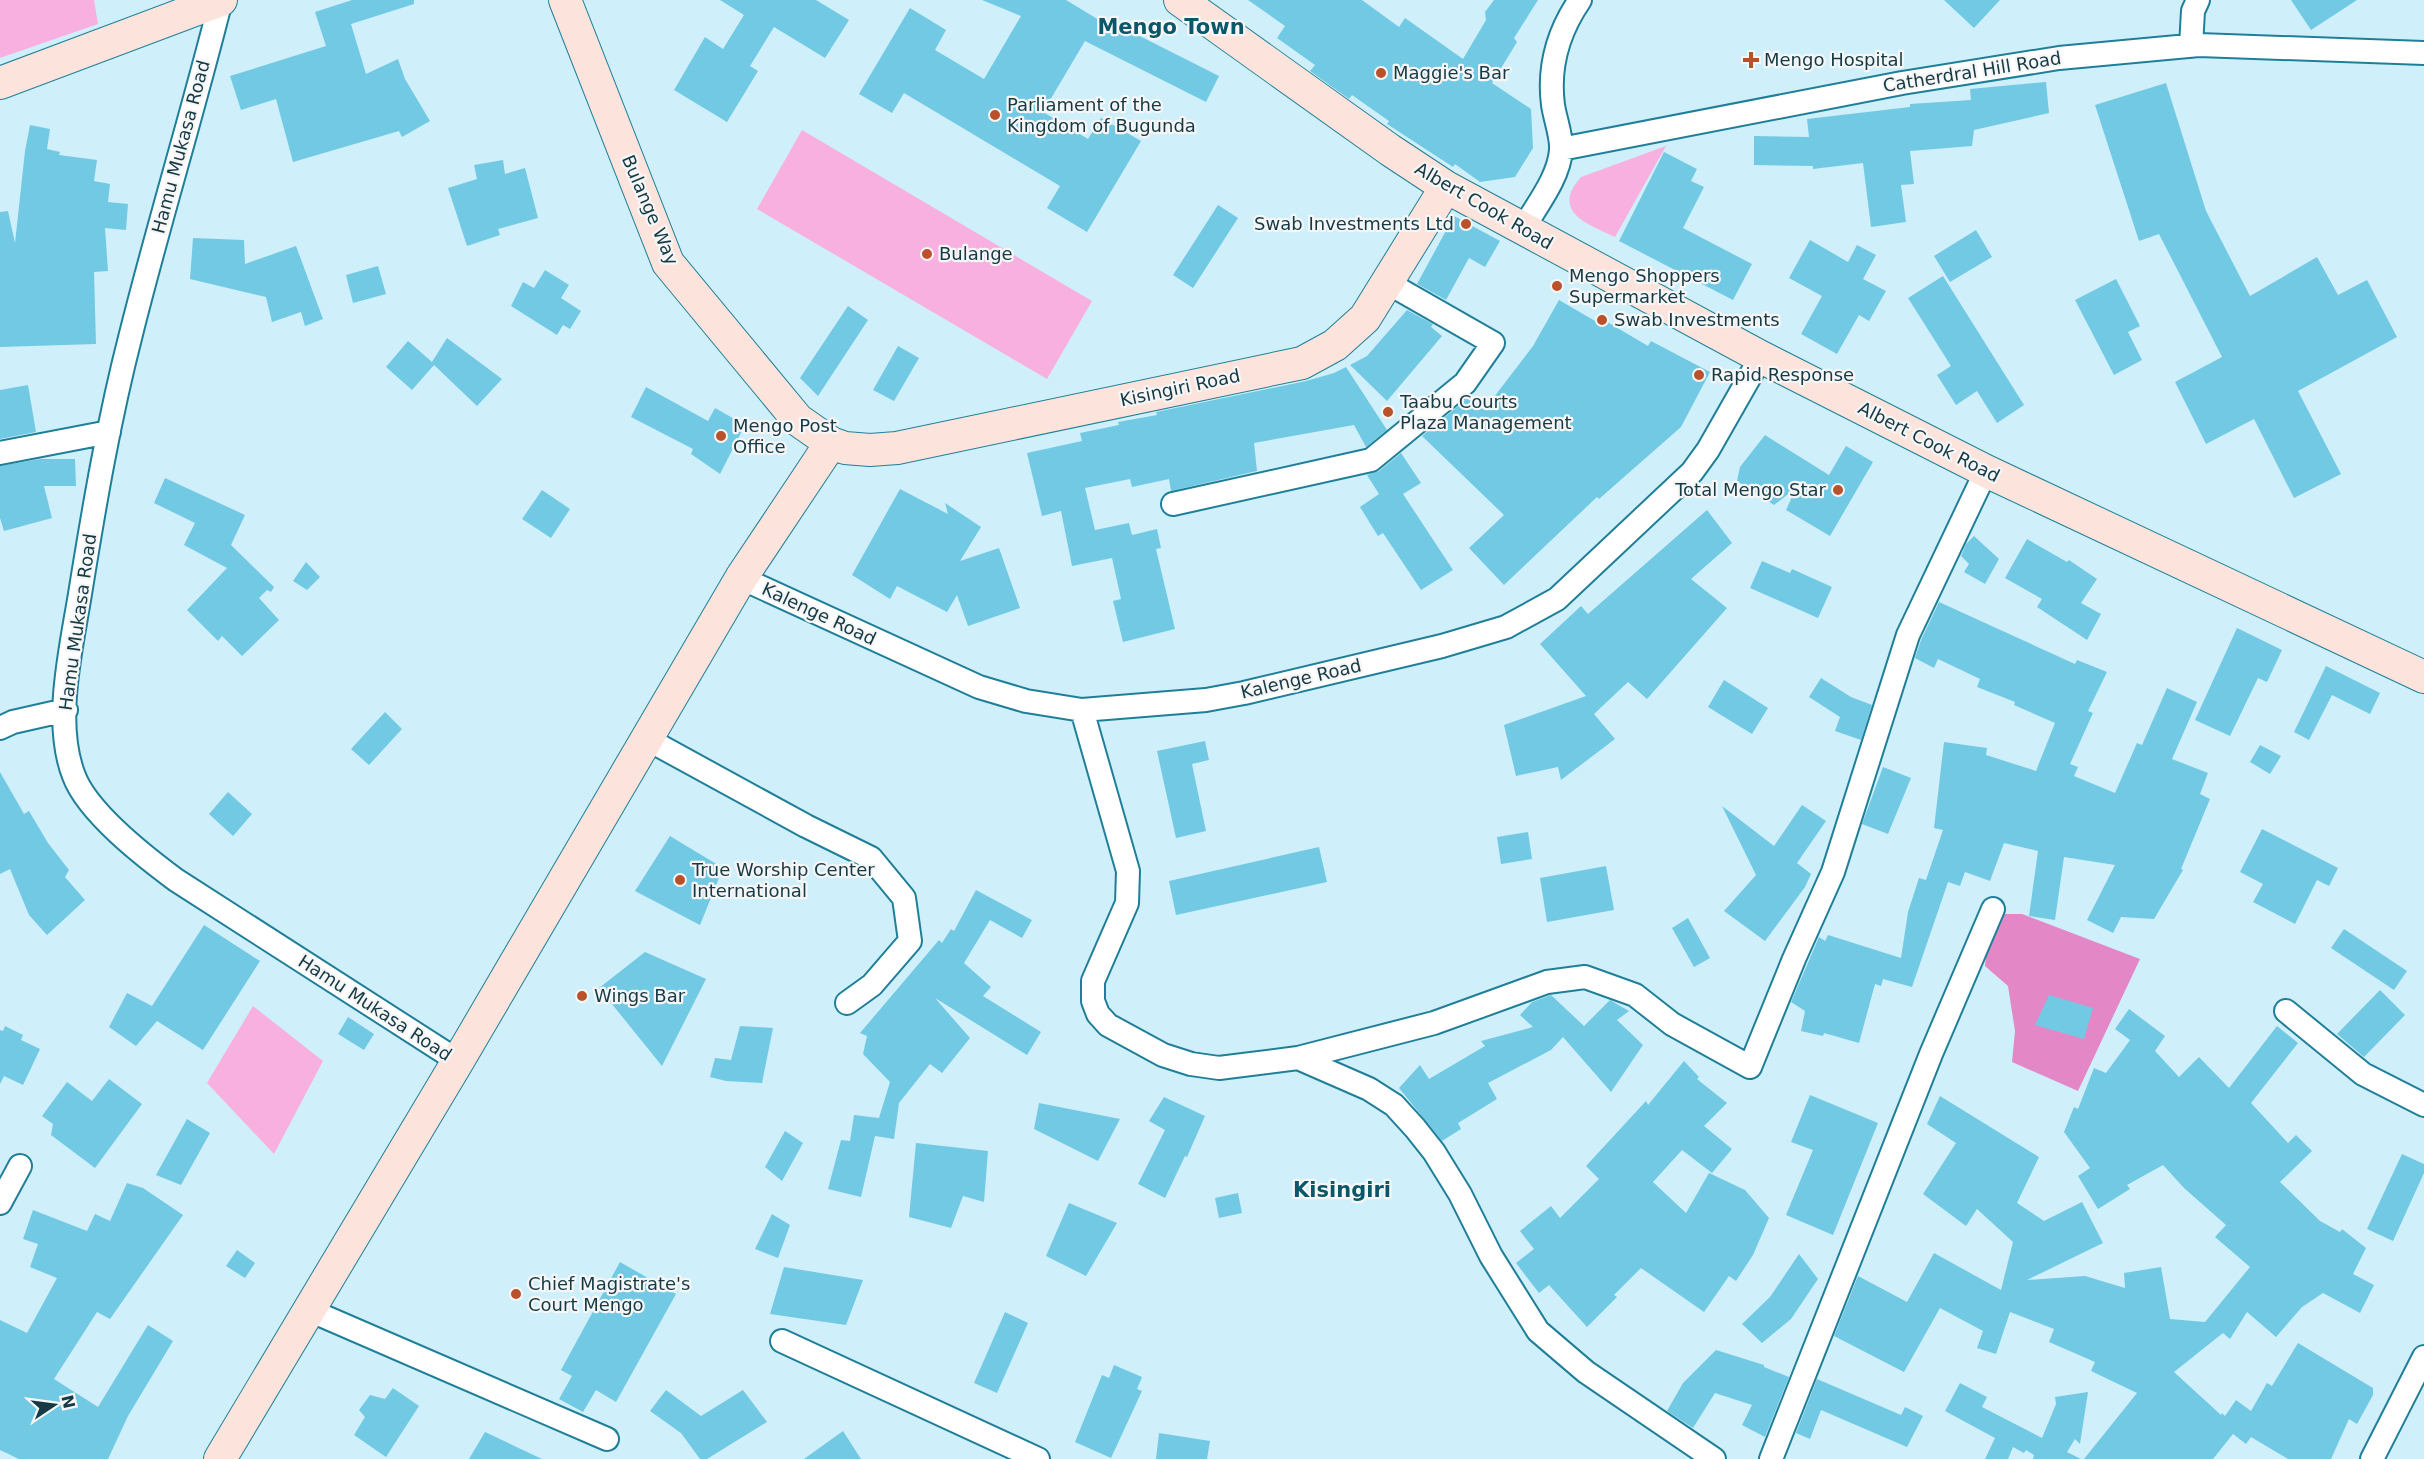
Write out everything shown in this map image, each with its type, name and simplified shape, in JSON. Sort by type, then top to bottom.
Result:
[{"type":"main road","points":[[0,83],[221,0]]},
{"type":"main road","name":"Bulange Way","points":[[565,0],[669,263],[798,420],[831,443]]},
{"type":"main road","name":"Albert Cook Road","points":[[1180,0],[1390,150],[1446,187],[1523,229],[1761,357],[1986,471],[2424,677]]},
{"type":"main road","name":"Kisingiri Road","points":[[831,443],[845,448],[870,450],[897,448],[1302,363],[1335,345],[1365,318],[1446,187]]},
{"type":"main road","points":[[220,1459],[458,1061],[741,578],[831,443]]},
{"type":"street","name":"Hamu Mukasa Road","points":[[221,0],[130,335],[96,493],[73,639],[66,710],[67,756],[75,779],[99,813],[138,851],[176,880],[458,1061]]},
{"type":"street","points":[[1523,229],[1557,168],[1561,149],[1553,105],[1552,67],[1558,39],[1570,14],[1580,0]]},
{"type":"street","points":[[2191,46],[2193,11],[2198,0]]},
{"type":"street","name":"Catherdral Hill Road","points":[[1561,149],[1902,83],[2059,58],[2191,46],[2424,52]]},
{"type":"street","points":[[1173,504],[1371,460],[1465,383],[1493,343],[1388,283]]},
{"type":"street","name":"Kalenge Road","points":[[741,578],[979,687],[1026,701],[1082,710],[1206,700],[1244,693],[1442,646],[1506,627],[1557,599],[1692,472],[1708,450],[1761,357]]},
{"type":"street","points":[[0,453],[109,432]]},
{"type":"street","points":[[1082,710],[1128,870],[1127,903],[1093,981],[1093,1001],[1098,1014],[1108,1025],[1163,1055],[1191,1064],[1219,1068],[1298,1058],[1434,1023],[1547,982],[1585,977],[1635,995],[1672,1024],[1750,1066],[1833,872],[1908,634],[1986,471]]},
{"type":"street","points":[[0,728],[13,722],[66,710]]},
{"type":"street","points":[[647,739],[806,826],[871,858],[904,898],[910,941],[872,985],[847,1004]]},
{"type":"street","points":[[1771,1459],[1931,1054],[1993,909]]},
{"type":"street","points":[[2286,1011],[2363,1074],[2424,1105]]},
{"type":"street","points":[[1298,1058],[1349,1080],[1394,1105],[1434,1152],[1460,1194],[1491,1257],[1538,1331],[1586,1372],[1714,1459]]},
{"type":"street","points":[[0,1203],[20,1166]]},
{"type":"street","points":[[309,1310],[607,1439]]},
{"type":"street","points":[[782,1341],[1038,1459]]},
{"type":"street","points":[[2372,1459],[2424,1357]]},
{"type":"shaded area","points":[[0,0],[94,0],[98,24],[0,58]]},
{"type":"shaded area","points":[[802,130],[1092,301],[1047,379],[757,209]]},
{"type":"shaded area","points":[[1666,146],[1615,237],[1584,222],[1571,208],[1569,199],[1572,189],[1581,177]]},
{"type":"shaded area","points":[[1999,914],[2022,914],[2140,959],[2078,1091],[2012,1062],[2015,1031],[2008,986],[1985,966],[1988,932]]},
{"type":"shaded area","points":[[253,1006],[323,1061],[274,1154],[207,1083]]},
{"type":"building","points":[[352,0],[414,0],[414,4],[351,24],[366,74],[398,59],[405,79],[430,121],[402,137],[399,131],[293,162],[276,99],[241,110],[230,76],[326,46],[315,12]]},
{"type":"building","points":[[720,0],[816,0],[849,20],[825,58],[774,27],[750,66],[758,71],[727,122],[674,90],[705,37],[723,49],[744,15]]},
{"type":"building","name":"Parliament of the Kingdom of Bugunda","points":[[982,0],[1066,0],[1104,23],[1106,19],[1219,76],[1206,102],[1085,41],[1043,112],[1088,139],[1101,118],[1141,141],[1087,232],[1047,208],[1060,186],[904,93],[892,113],[859,94],[910,8],[946,30],[935,50],[984,79],[1021,16]]},
{"type":"building","points":[[1248,0],[1362,0],[1399,27],[1405,18],[1463,59],[1486,20],[1485,12],[1494,0],[1538,0],[1514,38],[1517,42],[1492,83],[1531,109],[1533,148],[1515,177],[1480,182],[1455,164],[1453,167],[1387,124],[1389,121],[1352,95],[1349,99],[1310,71],[1315,65],[1277,38],[1285,26]]},
{"type":"building","points":[[1944,0],[2000,0],[1974,28]]},
{"type":"building","points":[[2291,0],[2357,0],[2311,30]]},
{"type":"building","points":[[2046,82],[2049,113],[1974,130],[1972,146],[1910,151],[1914,184],[1901,185],[1906,222],[1871,227],[1863,163],[1813,169],[1813,166],[1754,165],[1754,136],[1809,137],[1807,119],[1910,107],[1910,104],[1971,100],[1970,89]]},
{"type":"building","points":[[2166,83],[2206,211],[2250,296],[2317,257],[2338,295],[2367,280],[2397,337],[2298,391],[2341,474],[2294,498],[2254,419],[2206,444],[2175,382],[2222,357],[2159,234],[2139,241],[2095,105]]},
{"type":"building","points":[[30,125],[50,129],[47,149],[60,152],[59,155],[97,160],[94,181],[110,184],[108,202],[128,204],[126,230],[105,228],[108,271],[94,272],[96,344],[0,347],[0,212],[8,211],[15,243]]},
{"type":"building","points":[[1664,152],[1697,169],[1691,181],[1704,187],[1683,228],[1752,264],[1733,300],[1619,241]]},
{"type":"building","points":[[503,160],[505,174],[525,168],[538,218],[498,229],[500,235],[467,246],[448,188],[477,179],[474,165]]},
{"type":"building","points":[[1218,205],[1238,218],[1193,288],[1173,275]]},
{"type":"building","points":[[1454,216],[1500,241],[1485,267],[1469,258],[1446,300],[1417,284]]},
{"type":"building","points":[[1976,230],[1992,257],[1950,282],[1934,256]]},
{"type":"building","points":[[193,238],[244,240],[245,264],[296,246],[323,319],[305,326],[301,312],[272,322],[266,297],[190,279]]},
{"type":"building","points":[[1810,240],[1848,262],[1857,245],[1876,255],[1863,279],[1886,291],[1869,321],[1859,315],[1837,354],[1801,334],[1822,296],[1789,278]]},
{"type":"building","points":[[378,266],[386,294],[353,303],[346,275]]},
{"type":"building","points":[[545,270],[569,285],[561,298],[581,311],[570,329],[563,325],[557,335],[511,306],[523,282],[534,288]]},
{"type":"building","points":[[1943,276],[2024,405],[1997,423],[1977,391],[1956,405],[1937,375],[1951,366],[1908,298]]},
{"type":"building","points":[[2116,279],[2140,326],[2128,332],[2142,360],[2114,375],[2075,300]]},
{"type":"building","points":[[1559,300],[1602,325],[1604,320],[1648,346],[1651,341],[1710,372],[1681,427],[1599,499],[1597,497],[1504,585],[1469,548],[1504,515],[1422,436],[1469,397],[1484,410],[1533,346]]},
{"type":"building","points":[[848,306],[868,320],[818,396],[800,378]]},
{"type":"building","points":[[1407,310],[1433,324],[1431,327],[1442,336],[1387,401],[1350,365],[1367,356]]},
{"type":"building","points":[[447,338],[502,379],[477,406],[434,365],[412,390],[386,367],[408,341],[432,362]]},
{"type":"building","points":[[898,346],[919,358],[894,401],[873,390]]},
{"type":"building","points":[[1346,367],[1387,430],[1366,447],[1354,425],[1254,443],[1257,471],[1171,491],[1169,479],[1132,487],[1130,479],[1085,488],[1095,530],[1129,523],[1132,535],[1157,529],[1161,548],[1156,549],[1175,629],[1123,642],[1113,601],[1121,599],[1112,558],[1072,566],[1061,511],[1042,516],[1027,453],[1082,441],[1080,433],[1119,425],[1118,422],[1306,381]]},
{"type":"building","points":[[28,385],[36,432],[0,439],[0,390]]},
{"type":"building","points":[[646,387],[708,421],[715,408],[745,425],[720,474],[691,454],[693,449],[631,417]]},
{"type":"building","points":[[1765,435],[1829,475],[1846,446],[1873,462],[1830,536],[1786,510],[1796,488],[1774,505],[1737,481],[1740,467]]},
{"type":"building","points":[[1401,453],[1421,483],[1403,494],[1453,570],[1421,590],[1383,533],[1378,536],[1360,507],[1379,494],[1367,475],[1379,471]]},
{"type":"building","points":[[40,459],[75,459],[76,486],[44,486],[52,518],[4,531],[0,518],[0,466]]},
{"type":"building","points":[[165,478],[245,515],[231,545],[274,587],[271,592],[267,590],[259,598],[279,620],[242,656],[222,636],[218,641],[187,610],[227,568],[184,545],[195,523],[154,503]]},
{"type":"building","points":[[900,489],[948,514],[945,503],[981,527],[960,561],[999,548],[1020,608],[968,626],[957,595],[947,612],[897,586],[890,599],[852,575]]},
{"type":"building","points":[[542,490],[570,509],[551,538],[522,519]]},
{"type":"building","points":[[1707,510],[1732,543],[1691,579],[1727,608],[1647,699],[1628,682],[1594,714],[1615,739],[1561,780],[1558,767],[1516,776],[1504,725],[1586,696],[1540,644],[1581,606],[1588,614]]},
{"type":"building","points":[[1974,536],[1999,559],[1985,584],[1964,572],[1969,564],[1961,556],[1966,544]]},
{"type":"building","points":[[2027,539],[2067,562],[2069,560],[2097,579],[2081,603],[2101,614],[2087,640],[2037,607],[2042,599],[2005,578]]},
{"type":"building","points":[[1762,561],[1790,573],[1792,569],[1832,587],[1818,618],[1750,588]]},
{"type":"building","points":[[306,562],[320,577],[307,590],[293,581]]},
{"type":"building","points":[[1939,602],[2075,664],[2077,660],[2107,672],[2088,711],[2093,713],[2070,764],[2078,767],[2074,776],[2115,793],[2137,743],[2142,745],[2167,688],[2197,702],[2172,759],[2208,773],[2200,794],[2210,799],[2181,869],[2183,870],[2154,919],[2121,917],[2113,933],[2087,920],[2115,865],[2064,857],[2055,920],[2029,916],[2038,851],[2004,843],[1990,881],[1965,872],[1960,886],[1948,882],[1912,987],[1883,979],[1881,986],[1875,984],[1859,1043],[1824,1033],[1823,1036],[1801,1031],[1805,1011],[1791,1002],[1819,937],[1825,941],[1828,935],[1901,958],[1908,912],[1919,878],[1926,880],[1943,830],[1934,828],[1944,742],[1987,748],[1986,755],[2036,771],[2055,723],[2014,705],[2015,702],[1977,687],[1980,679],[1938,659],[1934,668],[1915,658]]},
{"type":"building","points":[[2237,628],[2282,650],[2267,682],[2258,678],[2230,736],[2195,720]]},
{"type":"building","points":[[2326,666],[2380,693],[2370,714],[2332,695],[2309,740],[2294,732]]},
{"type":"building","points":[[1821,678],[1851,697],[1872,705],[1861,740],[1835,731],[1840,717],[1809,697]]},
{"type":"building","points":[[1724,680],[1768,708],[1752,734],[1708,707]]},
{"type":"building","points":[[385,712],[402,729],[369,765],[351,749]]},
{"type":"building","points":[[1205,741],[1209,760],[1192,764],[1206,831],[1176,838],[1157,751]]},
{"type":"building","points":[[2260,745],[2281,756],[2270,774],[2250,762]]},
{"type":"building","points":[[1883,767],[1911,778],[1888,834],[1862,824]]},
{"type":"building","points":[[0,772],[24,814],[29,811],[48,843],[69,870],[65,877],[85,900],[47,935],[29,915],[10,869],[0,874]]},
{"type":"building","points":[[228,792],[252,814],[233,836],[209,814]]},
{"type":"building","points":[[1802,805],[1826,821],[1797,863],[1811,874],[1805,887],[1765,941],[1724,911],[1756,875],[1722,806],[1774,846]]},
{"type":"building","points":[[2262,829],[2338,868],[2329,886],[2317,880],[2295,924],[2253,902],[2263,884],[2240,872]]},
{"type":"building","points":[[1528,832],[1532,859],[1501,864],[1497,837]]},
{"type":"building","name":"True Worship Center International","points":[[670,836],[723,868],[700,925],[635,891]]},
{"type":"building","points":[[1319,847],[1327,882],[1176,915],[1169,881]]},
{"type":"building","points":[[1606,866],[1614,910],[1547,922],[1540,878]]},
{"type":"building","points":[[976,890],[1032,920],[1022,938],[990,920],[964,963],[991,987],[983,996],[1041,1032],[1027,1055],[935,998],[970,1038],[942,1073],[930,1064],[899,1103],[894,1139],[875,1136],[861,1197],[828,1189],[841,1140],[850,1141],[854,1115],[879,1118],[890,1082],[863,1054],[867,1036],[860,1033],[939,940],[942,943],[951,929],[954,931]]},
{"type":"building","points":[[1688,918],[1710,958],[1694,967],[1672,928]]},
{"type":"building","points":[[204,925],[260,961],[203,1050],[157,1021],[136,1046],[109,1027],[127,993],[152,1006]]},
{"type":"building","points":[[2344,929],[2407,971],[2394,990],[2331,948]]},
{"type":"building","points":[[645,952],[706,979],[662,1066],[599,988]]},
{"type":"building","points":[[2380,990],[2405,1015],[2364,1057],[2337,1034]]},
{"type":"building","points":[[1551,995],[1584,1026],[1610,1000],[1629,1011],[1617,1020],[1643,1045],[1611,1092],[1563,1037],[1551,1050],[1488,1083],[1497,1099],[1458,1123],[1461,1129],[1442,1141],[1399,1088],[1420,1065],[1429,1079],[1485,1046],[1481,1041],[1533,1027],[1520,1015],[1532,1002]]},
{"type":"building","points":[[2049,995],[2093,1008],[2084,1039],[2035,1025]]},
{"type":"building","points":[[2129,1009],[2165,1036],[2155,1051],[2179,1077],[2199,1057],[2229,1088],[2277,1026],[2298,1043],[2251,1103],[2288,1143],[2296,1135],[2312,1151],[2280,1182],[2320,1221],[2340,1232],[2342,1229],[2366,1248],[2353,1274],[2374,1285],[2360,1313],[2323,1293],[2302,1307],[2276,1337],[2247,1312],[2230,1339],[2223,1333],[2174,1372],[2221,1415],[2222,1413],[2225,1416],[2236,1400],[2251,1411],[2267,1383],[2272,1386],[2298,1343],[2373,1388],[2373,1395],[2357,1424],[2349,1419],[2331,1459],[2288,1459],[2251,1437],[2246,1444],[2233,1434],[2213,1459],[2084,1459],[2137,1393],[2091,1371],[2095,1362],[2049,1342],[2054,1329],[2010,1312],[1996,1354],[1977,1348],[1983,1331],[1940,1308],[1904,1372],[1834,1336],[1858,1276],[1907,1302],[1934,1253],[2001,1290],[2013,1242],[1977,1209],[1966,1226],[1923,1194],[1956,1143],[1927,1124],[1940,1096],[2039,1157],[2017,1203],[2044,1221],[2082,1202],[2103,1243],[2027,1280],[2085,1276],[2125,1288],[2124,1273],[2161,1267],[2170,1319],[2205,1322],[2250,1267],[2215,1237],[2226,1225],[2184,1188],[2163,1165],[2127,1185],[2130,1189],[2098,1209],[2078,1176],[2090,1168],[2064,1132],[2074,1107],[2078,1109],[2094,1068],[2106,1073],[2130,1040],[2115,1029]]},
{"type":"building","points":[[348,1017],[374,1034],[364,1050],[338,1034]]},
{"type":"building","points":[[5,1026],[23,1035],[21,1040],[40,1049],[23,1085],[4,1076],[0,1084],[0,1030],[3,1031]]},
{"type":"building","points":[[740,1026],[773,1028],[762,1083],[726,1081],[710,1077],[715,1058],[731,1060]]},
{"type":"building","points":[[1684,1061],[1699,1077],[1697,1079],[1727,1103],[1704,1126],[1732,1149],[1712,1173],[1682,1150],[1653,1182],[1686,1213],[1709,1173],[1745,1190],[1769,1218],[1753,1255],[1736,1281],[1729,1276],[1704,1312],[1641,1268],[1614,1295],[1617,1297],[1587,1327],[1549,1285],[1539,1293],[1516,1263],[1534,1249],[1520,1231],[1551,1206],[1560,1218],[1599,1179],[1586,1166],[1646,1101],[1648,1105]]},
{"type":"building","points":[[109,1079],[142,1104],[95,1168],[51,1135],[53,1124],[42,1116],[67,1082],[92,1101]]},
{"type":"building","points":[[1810,1095],[1878,1123],[1833,1235],[1786,1215],[1813,1150],[1791,1142]]},
{"type":"building","points":[[1164,1097],[1205,1116],[1165,1198],[1138,1184],[1165,1130],[1149,1121]]},
{"type":"building","points":[[1039,1103],[1120,1119],[1098,1161],[1034,1129]]},
{"type":"building","points":[[187,1119],[210,1133],[181,1185],[156,1175]]},
{"type":"building","points":[[785,1131],[803,1143],[782,1181],[765,1167]]},
{"type":"building","points":[[916,1143],[988,1151],[984,1202],[963,1196],[951,1228],[909,1217]]},
{"type":"building","points":[[2402,1154],[2424,1164],[2424,1173],[2393,1241],[2367,1229]]},
{"type":"building","points":[[127,1183],[143,1188],[183,1215],[110,1319],[97,1312],[54,1379],[98,1407],[148,1325],[173,1341],[128,1416],[108,1459],[19,1459],[0,1450],[0,1320],[27,1333],[57,1278],[30,1267],[38,1244],[23,1239],[33,1210],[87,1231],[95,1214],[110,1221]]},
{"type":"building","points":[[1238,1193],[1242,1213],[1219,1218],[1215,1198]]},
{"type":"building","points":[[1069,1203],[1117,1223],[1086,1276],[1046,1256]]},
{"type":"building","points":[[772,1214],[790,1225],[778,1258],[755,1249]]},
{"type":"building","points":[[237,1250],[255,1263],[245,1278],[226,1266]]},
{"type":"building","points":[[1799,1254],[1818,1279],[1791,1319],[1762,1343],[1742,1324],[1770,1297]]},
{"type":"building","points":[[620,1262],[676,1294],[616,1402],[596,1390],[583,1412],[559,1399],[572,1376],[561,1370]]},
{"type":"building","points":[[784,1267],[863,1280],[846,1325],[770,1314]]},
{"type":"building","points":[[1005,1312],[1028,1323],[997,1393],[974,1383]]},
{"type":"building","points":[[1716,1350],[1764,1365],[1764,1367],[1789,1377],[1765,1437],[1742,1425],[1752,1405],[1715,1393],[1693,1428],[1667,1411],[1683,1383]]},
{"type":"building","points":[[1114,1365],[1142,1377],[1137,1389],[1142,1391],[1111,1458],[1075,1442],[1102,1375],[1109,1378]]},
{"type":"building","points":[[1817,1379],[1901,1415],[1905,1407],[1923,1416],[1907,1447],[1821,1410],[1810,1439],[1796,1433]]},
{"type":"building","points":[[1960,1383],[1987,1397],[1982,1407],[2042,1438],[2056,1404],[2055,1397],[2088,1392],[2080,1444],[2075,1439],[2067,1452],[2081,1459],[2033,1459],[2034,1455],[2026,1450],[2024,1453],[2013,1447],[2008,1459],[1985,1459],[1995,1438],[1945,1411]]},
{"type":"building","points":[[393,1388],[419,1406],[386,1457],[354,1435],[365,1417],[359,1410],[370,1395],[385,1399]]},
{"type":"building","points":[[666,1390],[701,1416],[743,1390],[767,1422],[707,1459],[700,1459],[681,1433],[650,1411]]},
{"type":"building","points":[[843,1431],[861,1459],[804,1459]]},
{"type":"building","points":[[485,1432],[542,1459],[469,1459]]},
{"type":"building","points":[[1159,1433],[1210,1441],[1207,1459],[1156,1459]]},
{"type":"place","name":"Mengo Hospital","points":[[1751,60]]},
{"type":"place","name":"Maggie's Bar","points":[[1381,73]]},
{"type":"place","name":"Parliament of the Kingdom of Bugunda","points":[[995,115]]},
{"type":"place","name":"Swab Investments Ltd","points":[[1466,224]]},
{"type":"place","name":"Bulange","points":[[927,254]]},
{"type":"place","name":"Mengo Shoppers Supermarket","points":[[1557,286]]},
{"type":"place","name":"Swab Investments","points":[[1602,320]]},
{"type":"place","name":"Rapid Response","points":[[1699,375]]},
{"type":"place","name":"Taabu Courts Plaza Management","points":[[1388,412]]},
{"type":"place","name":"Mengo Post Office","points":[[721,436]]},
{"type":"place","name":"Total Mengo Star","points":[[1838,490]]},
{"type":"place","name":"True Worship Center International","points":[[680,880]]},
{"type":"place","name":"Wings Bar","points":[[582,996]]},
{"type":"place","name":"Chief Magistrate's Court Mengo","points":[[516,1294]]},
{"type":"district","name":"Mengo Town","points":[[1171,27]]},
{"type":"district","name":"Kisingiri","points":[[1342,1190]]}]
